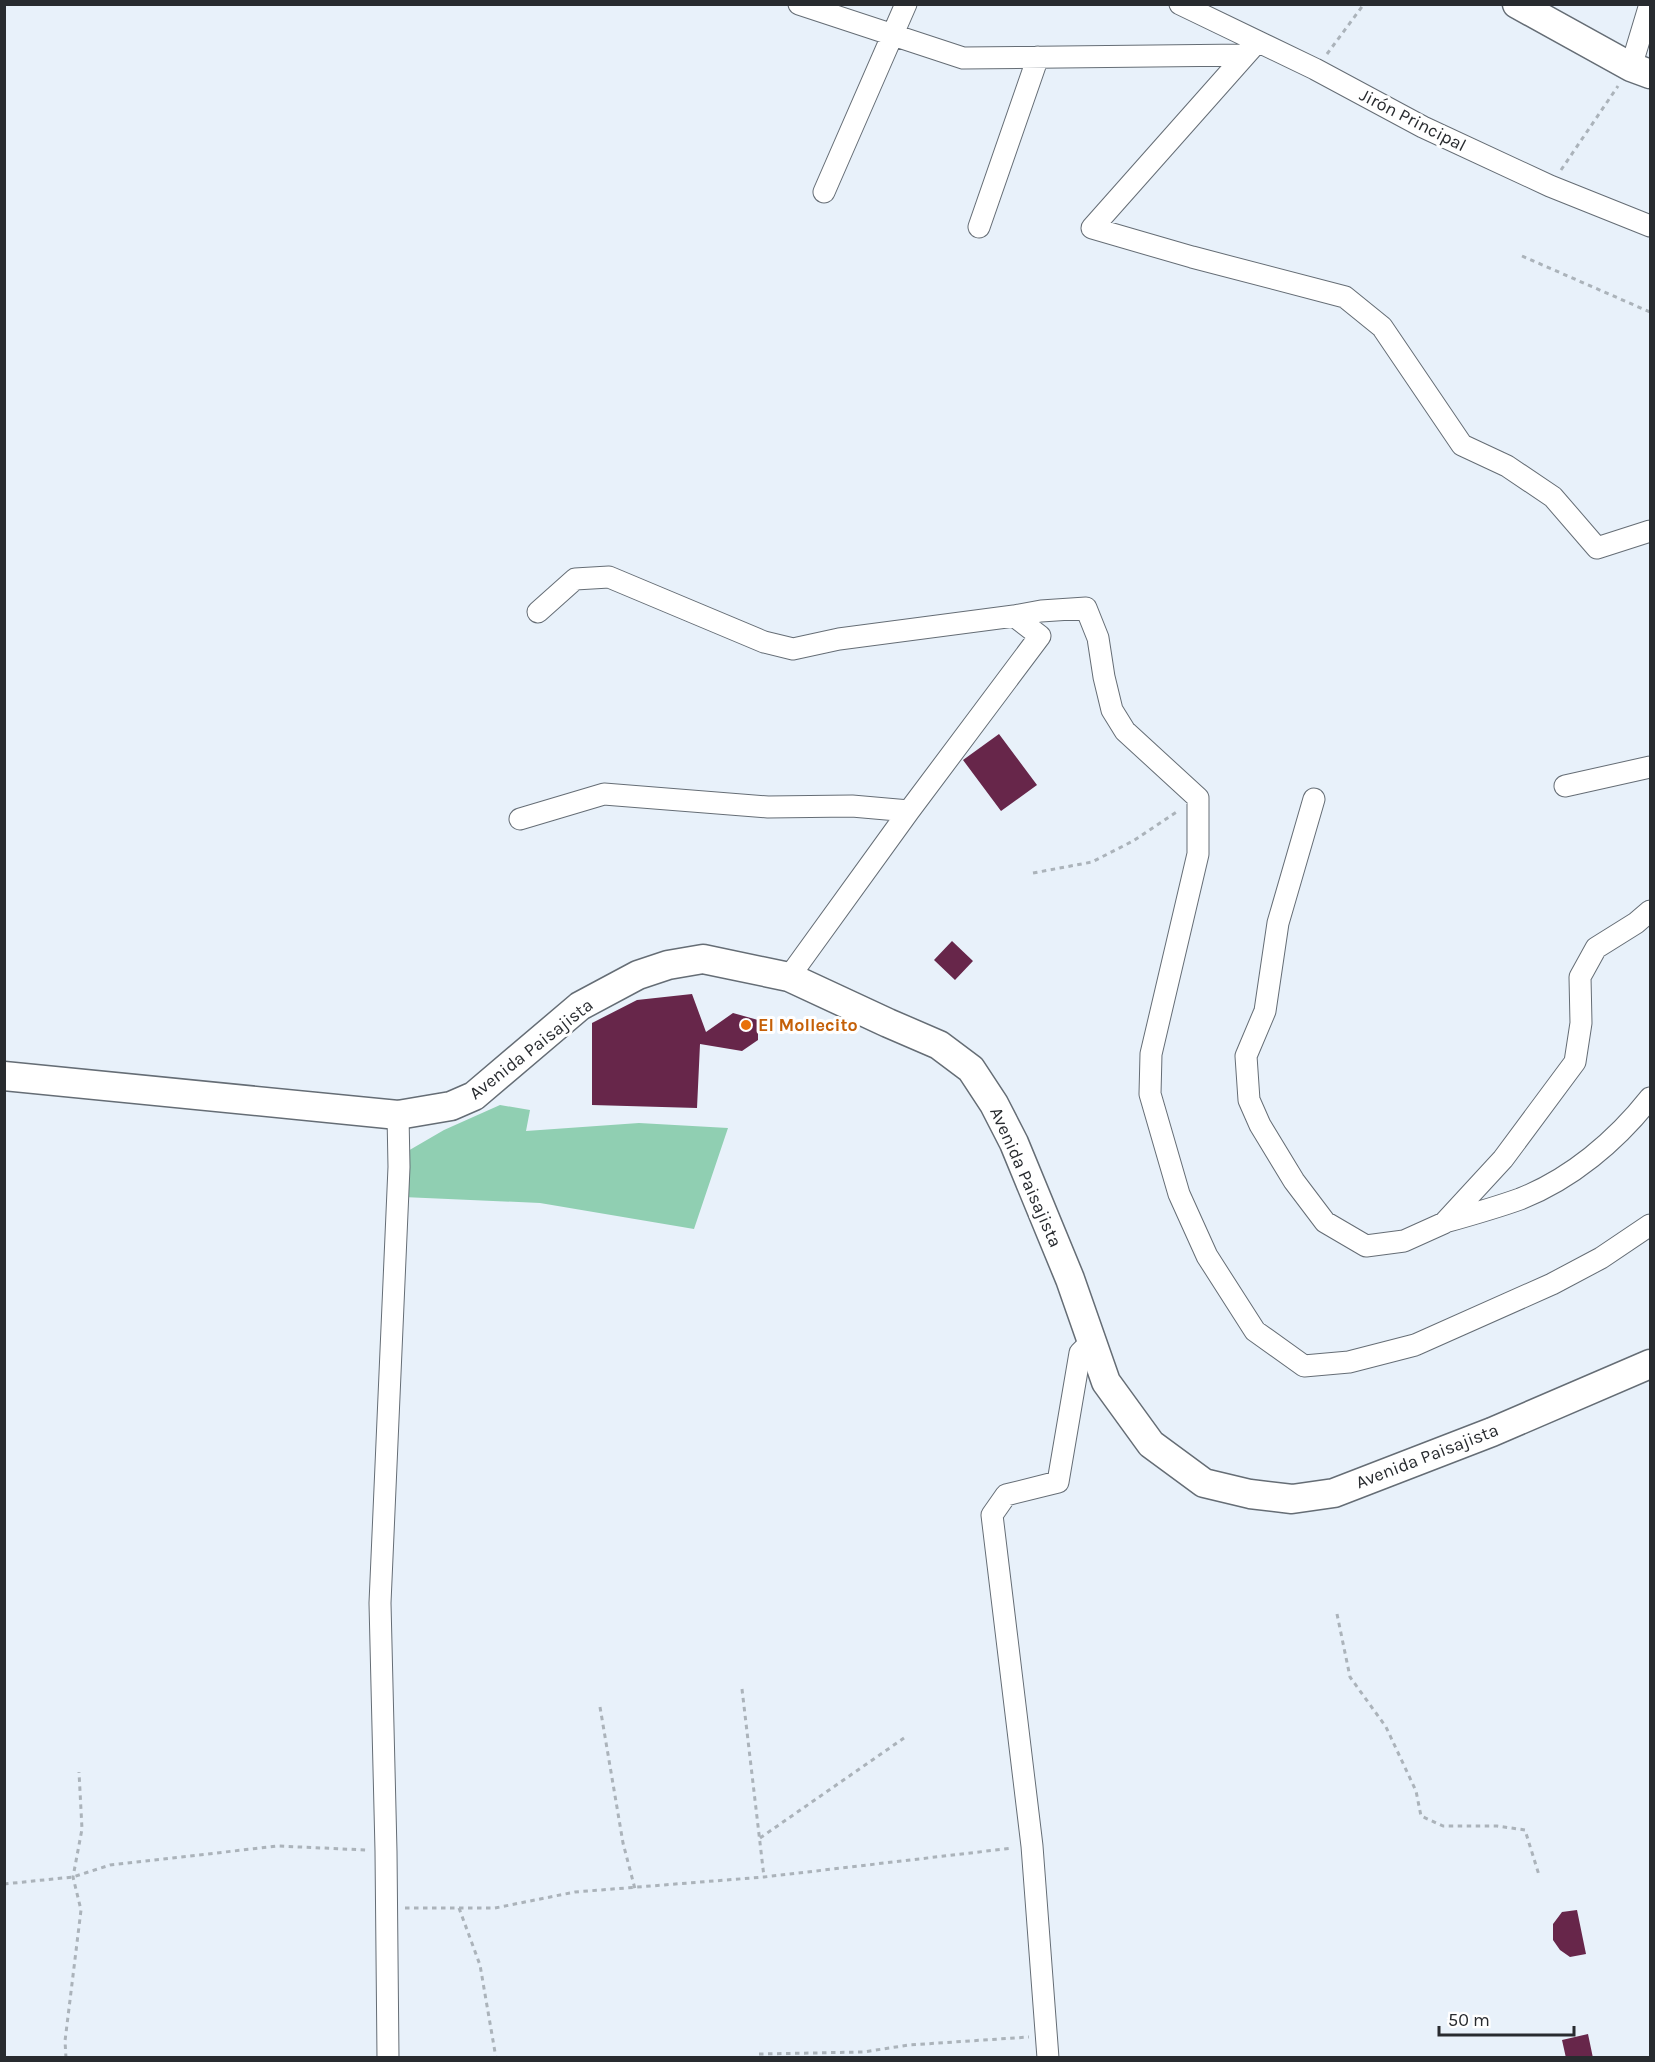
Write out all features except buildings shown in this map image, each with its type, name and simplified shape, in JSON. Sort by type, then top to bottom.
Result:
[{"type":"main road","points":[[1517,4],[1641,71]]},
{"type":"main road","name":"Avenida Paisajista","points":[[4,1076],[398,1114],[451,1106],[474,1096],[580,1006],[638,975],[668,965],[703,959],[789,977],[939,1045],[971,1069],[994,1104],[1014,1143],[1070,1279],[1106,1382],[1151,1444],[1204,1483],[1250,1494],[1292,1499],[1334,1492],[1492,1431],[1650,1364]]},
{"type":"street","points":[[799,4],[963,58],[1251,49]]},
{"type":"street","points":[[824,192],[906,4]]},
{"type":"street","name":"Jirón Principal","points":[[1180,4],[1251,49],[1315,69],[1423,127],[1550,186],[1650,226]]},
{"type":"street","points":[[1641,71],[1650,4]]},
{"type":"street","points":[[1251,49],[1092,228],[1345,297],[1382,327],[1462,445],[1507,466],[1553,497],[1597,548],[1650,531]]},
{"type":"street","points":[[979,227],[1038,57]]},
{"type":"street","points":[[538,612],[576,579],[609,577],[764,642],[793,649],[839,639],[1041,611],[1086,608],[1098,638],[1112,710],[1125,731],[1198,798],[1198,854],[1151,1054],[1150,1094],[1179,1194],[1207,1256],[1255,1331],[1304,1366],[1349,1362],[1415,1345],[1552,1284],[1601,1258],[1650,1225]]},
{"type":"street","points":[[789,977],[1040,636],[1014,616]]},
{"type":"street","points":[[1565,786],[1650,767]]},
{"type":"street","points":[[520,819],[603,794],[768,807],[852,807],[909,811]]},
{"type":"street","points":[[1314,799],[1278,923],[1265,1011],[1246,1056],[1249,1100],[1260,1125],[1294,1181],[1325,1222],[1366,1246],[1404,1241],[1444,1223],[1521,1198],[1568,1175],[1599,1151],[1639,1113],[1650,1098]]},
{"type":"street","points":[[1444,1223],[1503,1159],[1575,1062],[1581,1023],[1580,977],[1596,948],[1636,923],[1650,911]]},
{"type":"street","points":[[388,2058],[380,1603],[399,1167],[398,1114]]},
{"type":"street","points":[[1048,2058],[1032,1846],[992,1515],[1005,1495],[1058,1482],[1080,1353],[1092,1341]]},
{"type":"path","points":[[1315,69],[1364,4]]},
{"type":"path","points":[[1550,186],[1641,71]]},
{"type":"path","points":[[1522,256],[1650,312]]},
{"type":"path","points":[[1033,873],[1092,862],[1133,841],[1198,798]]},
{"type":"path","points":[[1337,1614],[1350,1677],[1386,1727],[1416,1791],[1421,1816],[1443,1826],[1497,1826],[1525,1830],[1539,1875]]},
{"type":"path","points":[[742,1689],[764,1877]]},
{"type":"path","points":[[600,1707],[623,1843],[635,1889]]},
{"type":"path","points":[[759,1838],[904,1738]]},
{"type":"path","points":[[66,2058],[65,2042],[81,1910],[73,1877],[82,1829],[80,1772]]},
{"type":"path","points":[[4,1884],[73,1877],[110,1864],[278,1846],[386,1851]]},
{"type":"path","points":[[386,1908],[495,1908],[575,1892],[764,1877],[1032,1846]]},
{"type":"path","points":[[459,1908],[480,1965],[496,2058]]},
{"type":"path","points":[[759,2054],[863,2052],[909,2045],[1046,2035]]},
{"type":"green space","points":[[500,1105],[530,1110],[526,1131],[639,1123],[728,1128],[694,1229],[540,1203],[403,1197],[401,1155],[444,1130]]},
{"type":"place","name":"El Mollecito","points":[[746,1025]]}]
